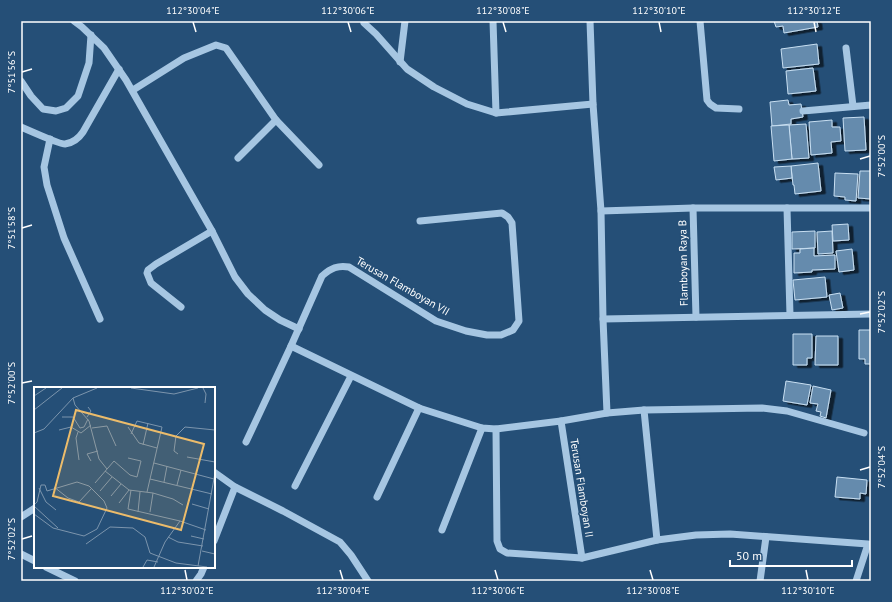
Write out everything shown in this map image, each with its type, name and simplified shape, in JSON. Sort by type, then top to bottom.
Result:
[{"type":"street","points":[[74,21],[83,24],[91,36],[104,48],[133,90],[212,231],[235,276],[248,294],[265,310],[280,320],[299,329]]},
{"type":"street","points":[[400,62],[405,21]]},
{"type":"street","points":[[493,21],[496,113]]},
{"type":"street","points":[[590,21],[593,104],[601,211],[603,319],[607,413]]},
{"type":"street","points":[[700,21],[707,100],[716,108],[739,109]]},
{"type":"street","points":[[364,23],[376,34],[407,69],[434,87],[467,104],[496,113],[593,104]]},
{"type":"street","points":[[21,81],[31,96],[43,109],[56,111],[66,108],[78,96],[89,63],[91,36]]},
{"type":"street","points":[[133,90],[184,58],[216,45],[226,48],[276,120],[319,165]]},
{"type":"street","points":[[846,48],[853,106]]},
{"type":"street","points":[[21,127],[64,144],[78,138],[119,70]]},
{"type":"street","points":[[804,110],[871,105]]},
{"type":"street","points":[[238,158],[276,120]]},
{"type":"street","points":[[50,139],[44,167],[46,185],[64,238],[100,319]]},
{"type":"street","points":[[601,211],[693,208],[871,208]]},
{"type":"street","name":"Flamboyan Raya B","points":[[693,208],[696,317]]},
{"type":"street","points":[[787,208],[790,315]]},
{"type":"street","name":"Terusan Flamboyan VII","points":[[246,442],[322,276],[334,267],[349,267],[436,321],[466,331],[487,335],[501,335],[513,330],[518,321],[512,223],[508,217],[502,213],[420,221]]},
{"type":"street","points":[[181,307],[151,283],[147,273],[148,270],[212,231]]},
{"type":"street","points":[[603,319],[871,314]]},
{"type":"street","points":[[291,346],[419,408],[482,428],[496,429],[561,421],[607,413],[644,410],[762,408],[787,410],[864,433]]},
{"type":"street","points":[[296,486],[351,376]]},
{"type":"street","points":[[378,497],[419,408]]},
{"type":"street","points":[[644,410],[657,540]]},
{"type":"street","name":"Terusan Flamboyan II","points":[[561,421],[582,558]]},
{"type":"street","points":[[442,530],[482,428]]},
{"type":"street","points":[[496,429],[496,540],[500,549],[507,553],[582,558],[657,540],[696,535],[730,534],[870,544],[856,581]]},
{"type":"street","points":[[215,473],[235,487],[340,542],[351,555],[368,581]]},
{"type":"street","points":[[215,538],[235,487]]},
{"type":"street","points":[[21,517],[34,509]]},
{"type":"street","points":[[760,581],[766,537]]},
{"type":"street","points":[[21,554],[34,560]]},
{"type":"street","points":[[48,568],[75,581]]},
{"type":"street","points":[[196,581],[204,568]]},
{"type":"building","points":[[774,21],[817,21],[818,27],[784,33],[783,26],[776,27]]},
{"type":"building","points":[[817,44],[819,64],[783,68],[781,49]]},
{"type":"building","points":[[813,68],[816,91],[788,94],[786,71]]},
{"type":"building","points":[[788,100],[789,105],[801,104],[803,117],[791,119],[791,124],[772,126],[770,102]]},
{"type":"building","points":[[864,117],[866,150],[845,151],[843,118]]},
{"type":"building","points":[[832,120],[832,127],[840,127],[841,141],[831,142],[832,153],[811,155],[809,122]]},
{"type":"building","points":[[806,124],[809,158],[792,159],[789,125]]},
{"type":"building","points":[[789,125],[792,159],[774,161],[771,126]]},
{"type":"building","points":[[818,163],[821,191],[795,194],[791,166]]},
{"type":"building","points":[[791,166],[792,178],[776,180],[774,167]]},
{"type":"building","points":[[860,171],[871,171],[871,199],[858,198]]},
{"type":"building","points":[[835,173],[858,174],[856,201],[845,200],[845,197],[834,196]]},
{"type":"building","points":[[848,224],[849,240],[833,241],[832,225]]},
{"type":"building","points":[[815,231],[815,248],[792,249],[792,232]]},
{"type":"building","points":[[832,231],[833,253],[818,254],[817,232]]},
{"type":"building","points":[[814,248],[814,256],[835,255],[835,269],[812,270],[812,272],[794,273],[794,253],[800,253],[800,249]]},
{"type":"building","points":[[852,249],[854,270],[839,272],[836,251]]},
{"type":"building","points":[[825,277],[827,297],[795,300],[793,280]]},
{"type":"building","points":[[840,293],[843,308],[832,310],[829,295]]},
{"type":"building","points":[[859,330],[871,330],[871,364],[865,364],[865,359],[859,359]]},
{"type":"building","points":[[793,334],[812,334],[812,358],[807,358],[807,365],[793,365]]},
{"type":"building","points":[[816,336],[838,336],[838,365],[815,365]]},
{"type":"building","points":[[786,381],[811,385],[807,405],[783,401]]},
{"type":"building","points":[[813,386],[831,390],[826,418],[820,416],[821,412],[816,411],[818,404],[810,403]]},
{"type":"building","points":[[837,477],[867,480],[866,494],[860,493],[860,499],[835,497]]}]
